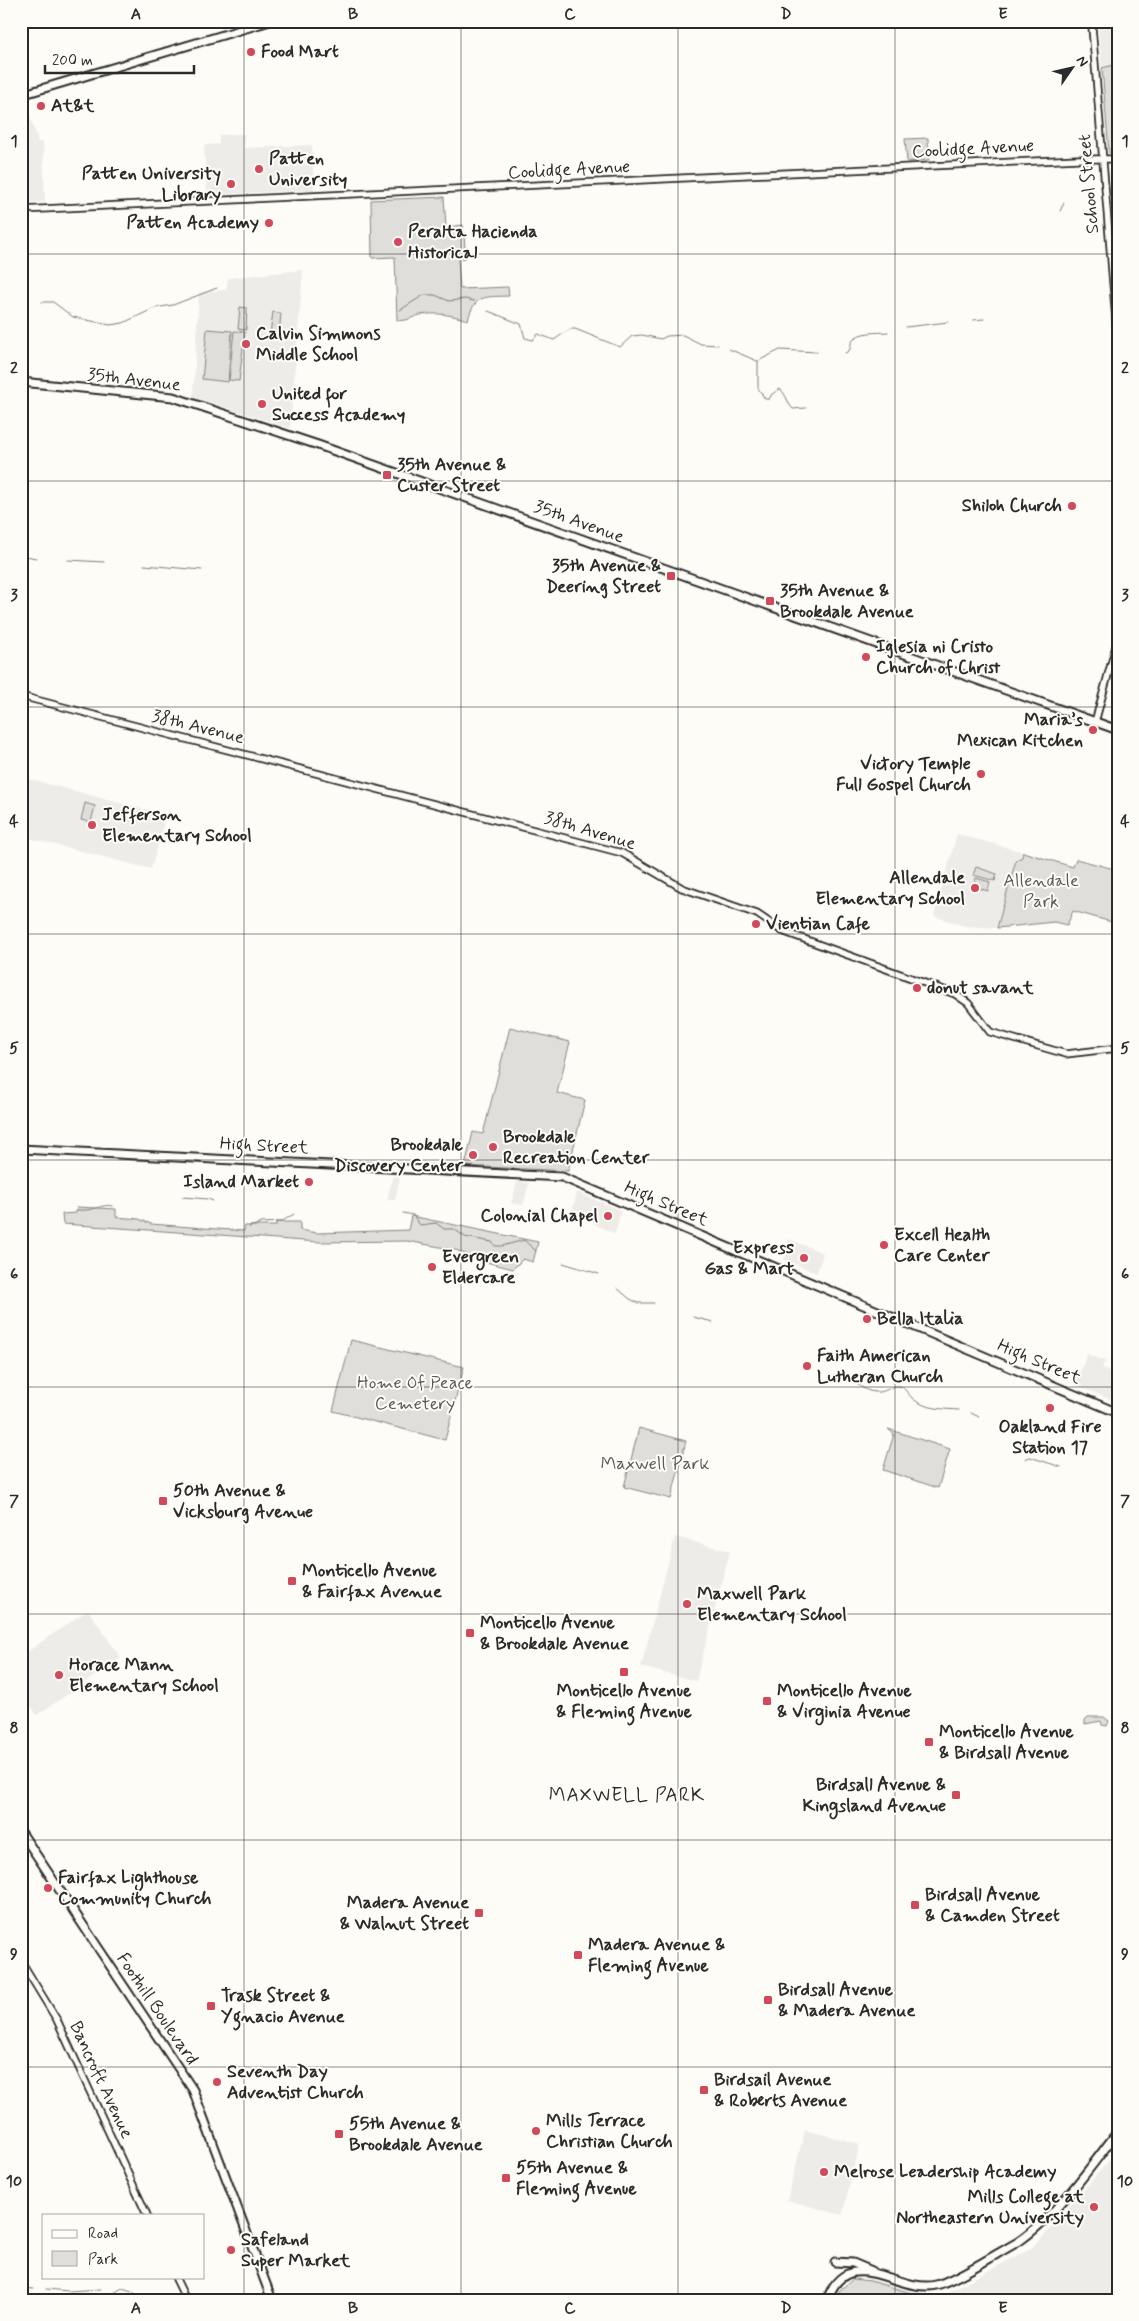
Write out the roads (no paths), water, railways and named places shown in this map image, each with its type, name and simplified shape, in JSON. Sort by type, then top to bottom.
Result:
[{"type":"main road","points":[[21,95],[270,21]]},
{"type":"main road","name":"35th Avenue","points":[[21,382],[178,399],[318,445],[1118,730]]},
{"type":"main road","name":"High Street","points":[[21,1149],[562,1177],[1118,1413]]},
{"type":"main road","name":"Foothill Boulevard","points":[[21,1832],[193,2090],[272,2300]]},
{"type":"main road","points":[[827,2300],[833,2286],[844,2276],[857,2271],[874,2273],[918,2285],[935,2286],[1018,2242],[1030,2233],[1079,2181],[1118,2132]]},
{"type":"main road","points":[[835,2262],[844,2261],[862,2265],[874,2273]]},
{"type":"street","name":"School Street","points":[[1089,21],[1092,27],[1118,345]]},
{"type":"street","name":"Coolidge Avenue","points":[[21,210],[1102,158],[1118,160]]},
{"type":"street","points":[[1095,722],[1118,639]]},
{"type":"street","name":"38th Avenue","points":[[21,696],[622,853],[682,888],[757,914],[782,931],[955,994],[968,1003],[990,1032],[1066,1054],[1118,1048]]},
{"type":"street","name":"Bancroft Avenue","points":[[21,1961],[57,2020],[147,2214]]},
{"type":"street","points":[[176,2278],[186,2300]]},
{"type":"waterway","points":[[1060,211],[1064,203]]},
{"type":"waterway","points":[[42,302],[53,302],[73,317],[110,325],[123,323],[155,308],[173,305],[217,288]]},
{"type":"waterway","points":[[400,310],[424,295],[435,295],[449,301],[465,299],[474,301]]},
{"type":"waterway","points":[[488,311],[521,324],[525,338],[533,340],[538,334],[554,340],[570,329],[575,329],[620,347],[632,336],[642,335],[661,339],[667,336],[683,335],[701,344],[718,345]]},
{"type":"waterway","points":[[973,320],[984,319]]},
{"type":"waterway","points":[[906,327],[948,322]]},
{"type":"waterway","points":[[845,353],[849,351],[853,340],[860,335],[888,332]]},
{"type":"waterway","points":[[729,349],[757,361]]},
{"type":"waterway","points":[[758,361],[780,350],[817,352]]},
{"type":"waterway","points":[[758,361],[758,388],[765,399],[769,399],[772,394],[780,389],[793,409],[806,408]]},
{"type":"waterway","points":[[21,555],[36,558]]},
{"type":"waterway","points":[[68,560],[104,562]]},
{"type":"waterway","points":[[144,565],[202,570]]},
{"type":"waterway","points":[[182,1197],[213,1201]]},
{"type":"waterway","points":[[77,1210],[113,1206]]},
{"type":"waterway","points":[[403,1213],[413,1215],[420,1225],[436,1223],[444,1229],[454,1229],[465,1237],[492,1242],[495,1246],[524,1240],[536,1251]]},
{"type":"waterway","points":[[249,1227],[262,1223],[281,1222],[294,1214]]},
{"type":"waterway","points":[[563,1263],[599,1274]]},
{"type":"waterway","points":[[617,1288],[638,1303],[654,1303]]},
{"type":"waterway","points":[[693,1317],[713,1322]]},
{"type":"waterway","points":[[851,1379],[864,1388],[875,1392],[882,1392],[899,1386],[913,1399],[923,1405],[959,1410]]},
{"type":"waterway","points":[[971,1413],[979,1417]]},
{"type":"waterway","points":[[1025,1459],[1030,1457],[1061,1467]]},
{"type":"waterway","points":[[21,2288],[34,2289]]},
{"type":"waterway","points":[[114,2293],[122,2288],[132,2291],[142,2300]]},
{"type":"waterway","points":[[46,2289],[69,2291],[100,2289]]},
{"type":"waterway","points":[[157,2300],[164,2300]]},
{"type":"place","name":"Food Mart","points":[[251,52]]},
{"type":"place","name":"At&t","points":[[41,106]]},
{"type":"place","name":"Patten University","points":[[259,169]]},
{"type":"place","name":"Patten University Library","points":[[231,184]]},
{"type":"place","name":"Patten Academy","points":[[269,223]]},
{"type":"place","name":"Peralta Hacienda Historical","points":[[398,242]]},
{"type":"place","name":"Calvin Simmons Middle School","points":[[246,344]]},
{"type":"place","name":"United for Success Academy","points":[[262,404]]},
{"type":"place","name":"35th Avenue & Custer Street","points":[[387,475]]},
{"type":"place","name":"Shiloh Church","points":[[1072,506]]},
{"type":"place","name":"35th Avenue & Deering Street","points":[[671,576]]},
{"type":"place","name":"35th Avenue & Brookdale Avenue","points":[[770,601]]},
{"type":"place","name":"Iglesia ni Cristo Church of Christ","points":[[866,657]]},
{"type":"place","name":"Maria’s Mexican Kitchen","points":[[1093,730]]},
{"type":"place","name":"Victory Temple Full Gospel Church","points":[[981,774]]},
{"type":"place","name":"Jefferson Elementary School","points":[[92,825]]},
{"type":"place","name":"Allendale Elementary School","points":[[975,888]]},
{"type":"place","name":"Vientian Cafe","points":[[756,924]]},
{"type":"place","name":"donut savant","points":[[917,988]]},
{"type":"place","name":"Brookdale Recreation Center","points":[[493,1147]]},
{"type":"place","name":"Brookdale Discovery Center","points":[[473,1155]]},
{"type":"place","name":"Island Market","points":[[309,1182]]},
{"type":"place","name":"Colonial Chapel","points":[[608,1216]]},
{"type":"place","name":"Excell Health Care Center","points":[[884,1245]]},
{"type":"place","name":"Express Gas & Mart","points":[[804,1258]]},
{"type":"place","name":"Evergreen Eldercare","points":[[432,1267]]},
{"type":"place","name":"Bella Italia","points":[[867,1319]]},
{"type":"place","name":"Faith American Lutheran Church","points":[[807,1366]]},
{"type":"place","name":"Oakland Fire Station 17","points":[[1050,1408]]},
{"type":"place","name":"50th Avenue & Vicksburg Avenue","points":[[163,1501]]},
{"type":"place","name":"Monticello Avenue & Fairfax Avenue","points":[[292,1581]]},
{"type":"place","name":"Maxwell Park Elementary School","points":[[687,1604]]},
{"type":"place","name":"Monticello Avenue & Brookdale Avenue","points":[[470,1633]]},
{"type":"place","name":"Monticello Avenue & Fleming Avenue","points":[[624,1672]]},
{"type":"place","name":"Horace Mann Elementary School","points":[[59,1675]]},
{"type":"place","name":"Monticello Avenue & Virginia Avenue","points":[[767,1701]]},
{"type":"place","name":"Monticello Avenue & Birdsall Avenue","points":[[929,1742]]},
{"type":"place","name":"Birdsall Avenue & Kingsland Avenue","points":[[956,1795]]},
{"type":"place","name":"Fairfax Lighthouse Community Church","points":[[48,1888]]},
{"type":"place","name":"Birdsall Avenue & Camden Street","points":[[915,1905]]},
{"type":"place","name":"Madera Avenue & Walnut Street","points":[[479,1913]]},
{"type":"place","name":"Madera Avenue & Fleming Avenue","points":[[578,1955]]},
{"type":"place","name":"Birdsall Avenue & Madera Avenue","points":[[768,2000]]},
{"type":"place","name":"Trask Street & Ygnacio Avenue","points":[[211,2006]]},
{"type":"place","name":"Seventh Day Adventist Church","points":[[217,2082]]},
{"type":"place","name":"Birdsail Avenue & Roberts Avenue","points":[[704,2090]]},
{"type":"place","name":"Mills Terrace Christian Church","points":[[536,2131]]},
{"type":"place","name":"55th Avenue & Brookdale Avenue","points":[[339,2134]]},
{"type":"place","name":"Melrose Leadership Academy","points":[[824,2172]]},
{"type":"place","name":"55th Avenue & Fleming Avenue","points":[[506,2178]]},
{"type":"place","name":"Mills College at Northeastern University","points":[[1094,2207]]},
{"type":"place","name":"Safeland Super Market","points":[[231,2250]]},
{"type":"district","name":"MAXWELL PARK","points":[[627,1795]]},
{"type":"park label","name":"Allendale Park","points":[[1041,891]]},
{"type":"park label","name":"Home Of Peace Cemetery","points":[[415,1394]]},
{"type":"park label","name":"Maxwell Park","points":[[655,1464]]}]
